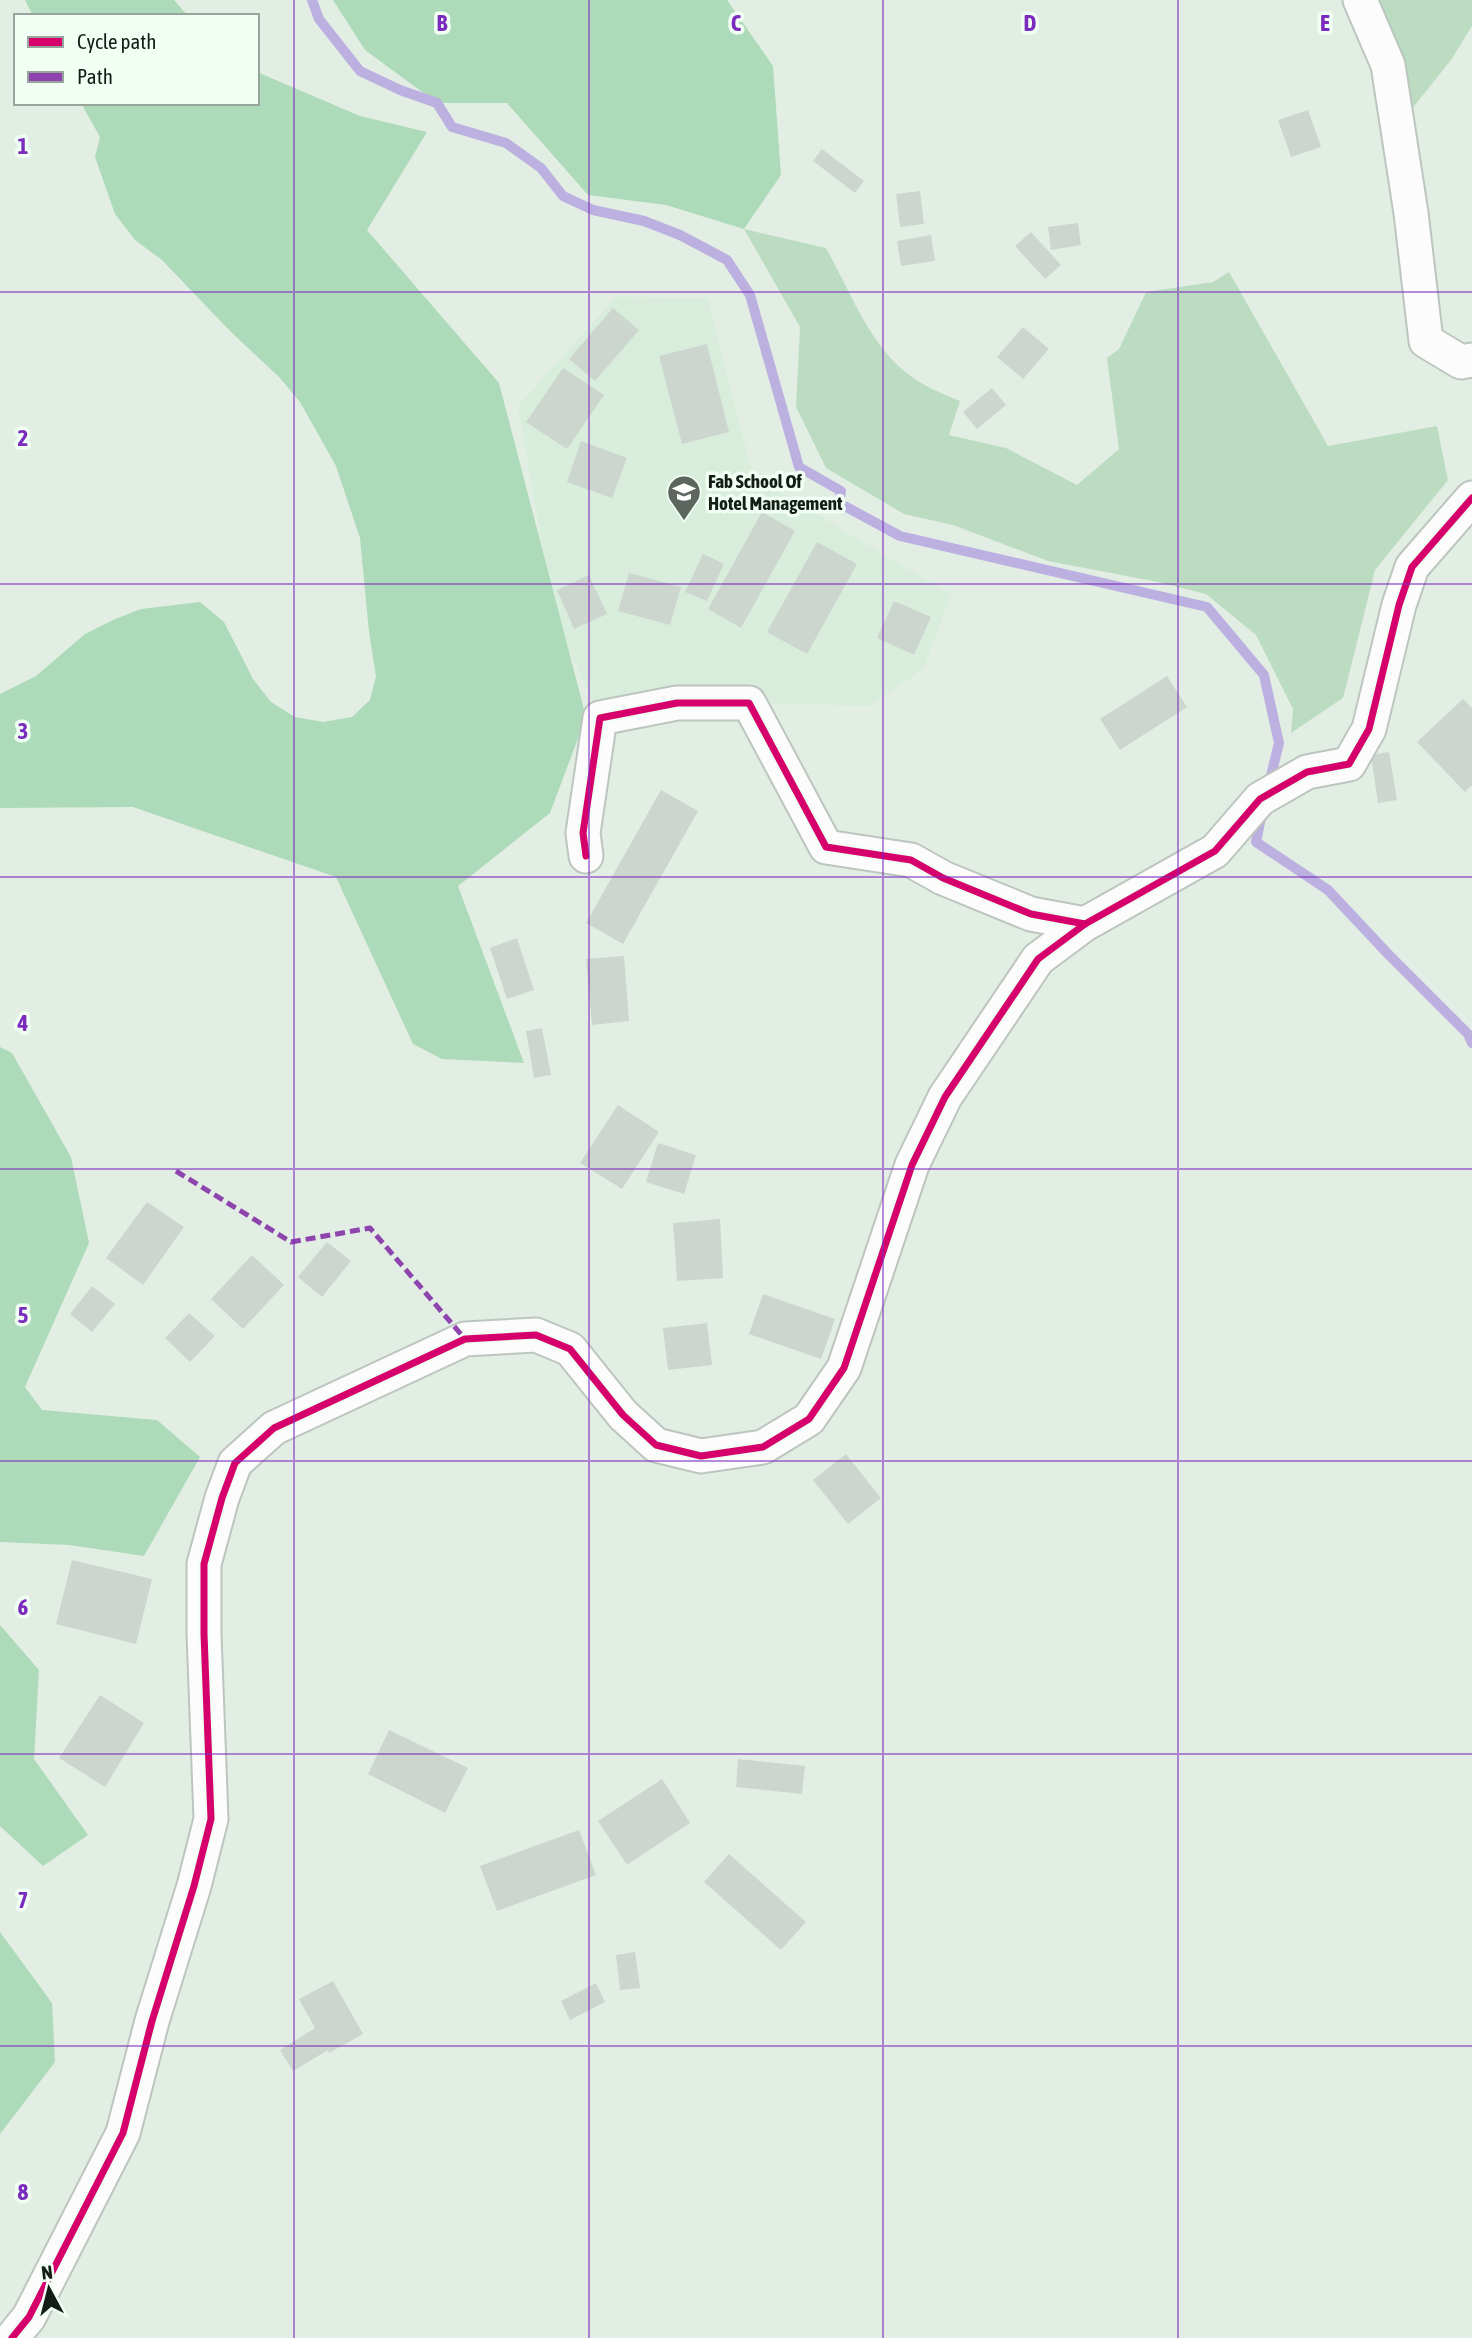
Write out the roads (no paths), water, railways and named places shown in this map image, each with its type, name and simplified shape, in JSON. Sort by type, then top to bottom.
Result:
[{"type":"street","points":[[1360,0],[1388,65],[1411,213],[1426,341],[1461,362],[1472,360]]},
{"type":"street","points":[[12,2338],[29,2317],[123,2133],[152,2021],[208,1833],[211,1819],[204,1563],[235,1463],[274,1428],[465,1339],[536,1335],[570,1349],[622,1415],[656,1445],[701,1456],[763,1447],[809,1419],[844,1368],[912,1165],[946,1097],[1038,959],[1085,924],[1215,851],[1260,799],[1307,772],[1349,764],[1369,729],[1399,605],[1412,567],[1472,498]]},
{"type":"street","points":[[586,856],[583,833],[600,718],[677,703],[749,703],[826,847],[911,860],[943,878],[1031,914],[1085,924]]},
{"type":"waterway","points":[[312,0],[319,19],[360,71],[400,90],[437,103],[452,127],[506,143],[541,168],[563,196],[593,210],[644,221],[680,235],[727,260],[750,295],[799,467],[841,491],[839,503],[900,536],[1207,607],[1264,675],[1279,743],[1269,784]]},
{"type":"waterway","points":[[1262,813],[1256,842],[1328,890],[1468,1034],[1472,1043]]},
{"type":"place","name":"Fab School Of Hotel Management","points":[[684,522]]}]
